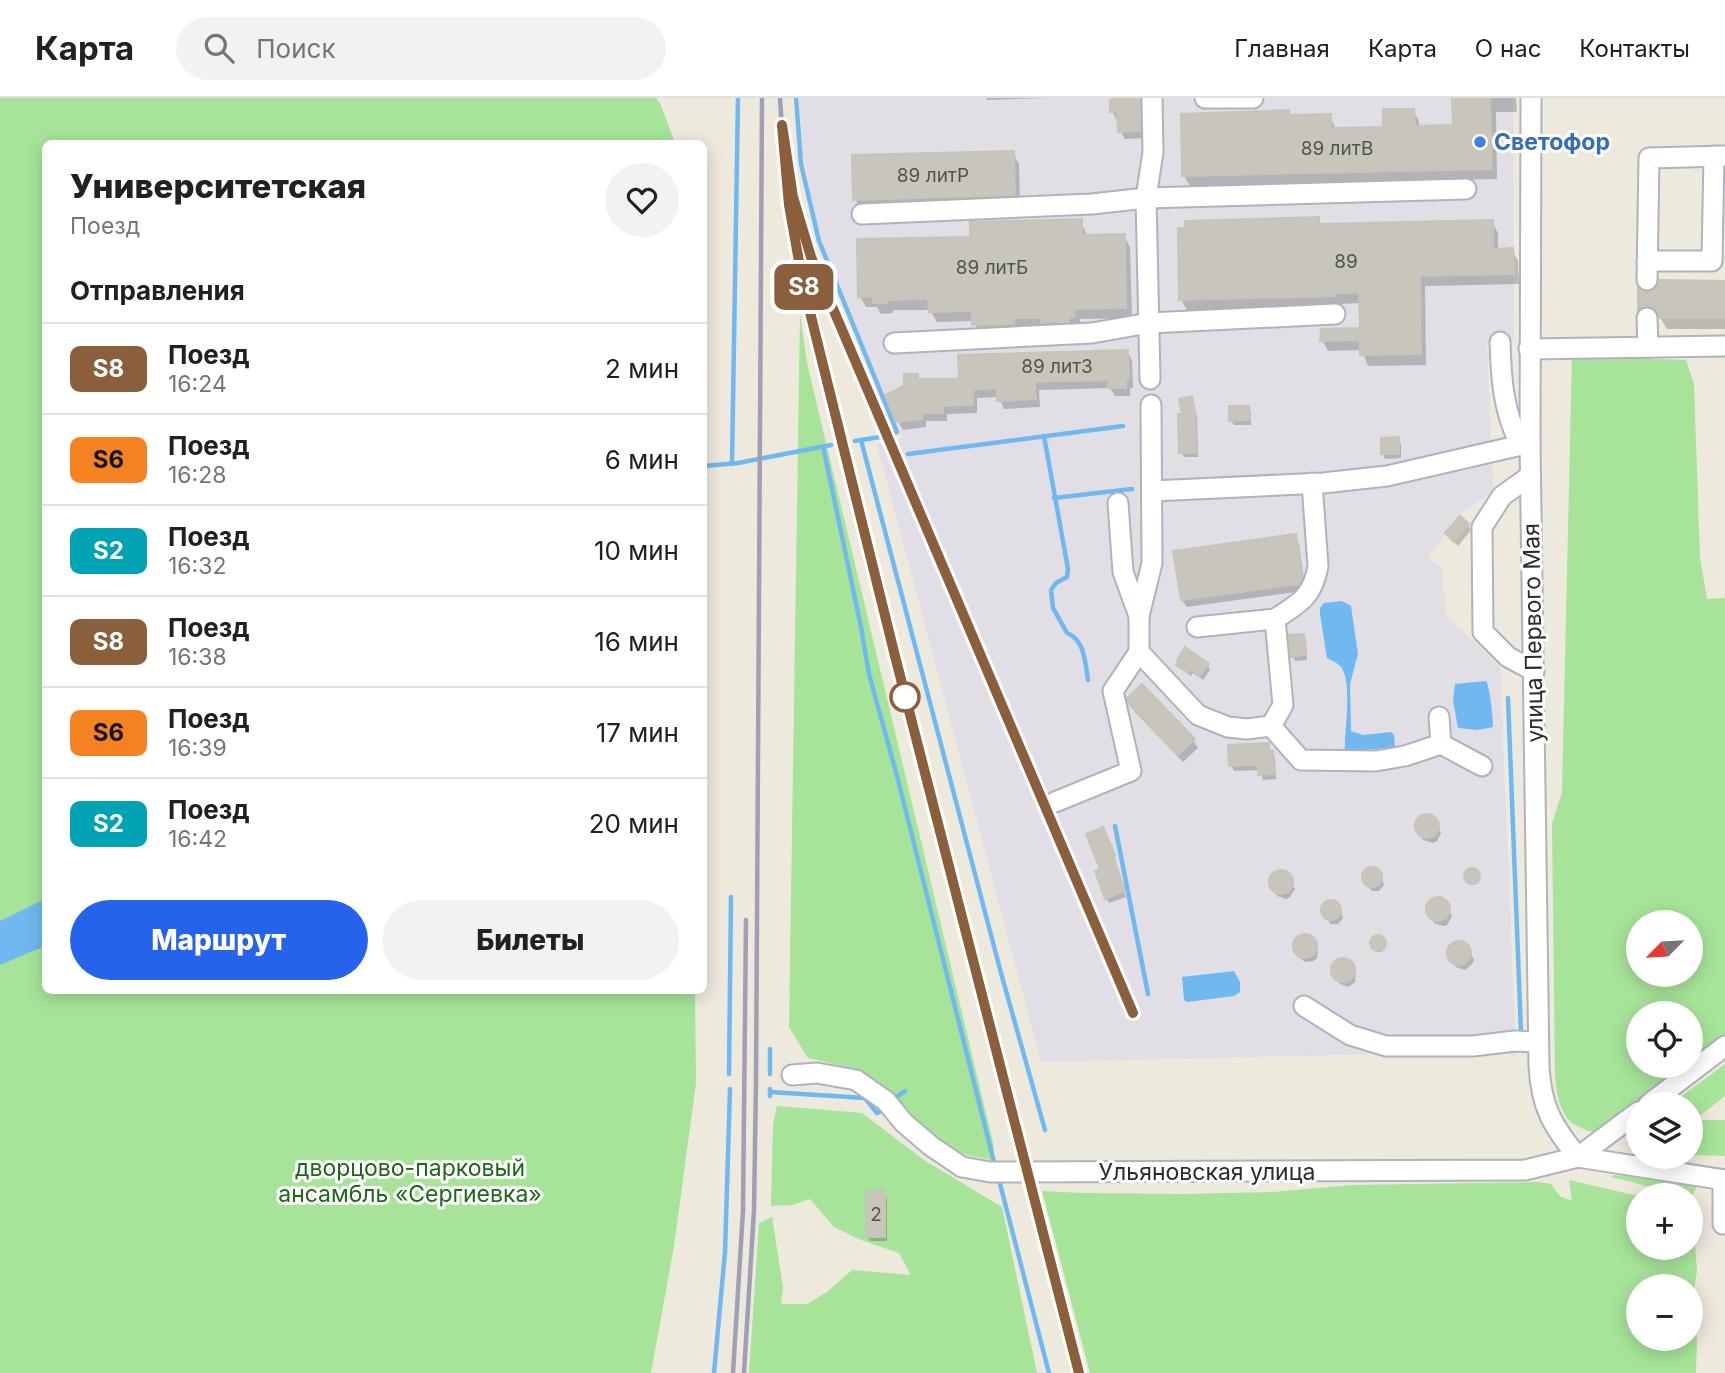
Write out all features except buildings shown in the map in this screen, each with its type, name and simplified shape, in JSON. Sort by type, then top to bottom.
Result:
[{"type":"street","points":[[1150,379],[1146,198],[1153,152],[1152,98]]},
{"type":"street","points":[[1205,98],[1253,98]]},
{"type":"street","name":"улица Первого Мая","points":[[1531,98],[1530,349],[1525,444],[1530,476],[1539,1080],[1547,1114],[1578,1157]]},
{"type":"street","points":[[1719,156],[1712,261],[1647,271],[1649,158],[1719,156]]},
{"type":"street","points":[[862,214],[1091,204],[1146,198],[1466,189]]},
{"type":"street","points":[[894,343],[1092,333],[1149,323],[1335,314]]},
{"type":"street","points":[[1647,318],[1648,347]]},
{"type":"street","points":[[1139,615],[1123,572],[1119,511],[1152,500],[1387,475],[1525,444],[1512,427],[1504,396],[1500,342]]},
{"type":"street","points":[[1530,349],[1725,346]]},
{"type":"street","points":[[1055,802],[1131,771],[1114,691],[1139,652],[1139,615],[1152,563],[1151,405]]},
{"type":"street","points":[[1530,476],[1502,496],[1482,527],[1483,632],[1508,657],[1534,671]]},
{"type":"street","points":[[1197,627],[1275,619],[1299,604],[1310,592],[1318,566],[1312,484]]},
{"type":"street","points":[[1271,726],[1283,705],[1275,619]]},
{"type":"street","points":[[1139,652],[1198,715],[1228,727],[1247,729],[1271,726]]},
{"type":"street","points":[[1438,717],[1441,744]]},
{"type":"street","points":[[1271,726],[1301,760],[1376,761],[1405,756],[1441,744],[1482,766]]},
{"type":"street","points":[[1304,1006],[1350,1035],[1386,1046],[1473,1046],[1515,1041],[1538,1042]]},
{"type":"street","points":[[1664,1092],[1725,1046]]},
{"type":"street","name":"Ульяновская улица","points":[[792,1075],[817,1073],[856,1080],[886,1101],[904,1123],[930,1146],[962,1167],[990,1172],[1525,1170],[1578,1157],[1626,1121]]},
{"type":"street","points":[[1578,1157],[1724,1180],[1723,1224]]},
{"type":"shaded area","points":[[799,98],[1513,98],[1514,339],[1487,344],[1493,491],[1461,514],[1428,557],[1442,568],[1446,615],[1500,667],[1516,1057],[1506,1051],[1041,1062],[877,444],[903,438],[882,397],[817,230],[800,140]]},
{"type":"green space","name":"дворцово-парковый ансамбль «Сергиевка»","points":[[0,98],[656,98],[674,140],[42,140],[42,994],[695,994],[696,1083],[674,1246],[651,1373],[0,1373]]},
{"type":"green space","points":[[800,314],[807,363],[994,1147],[992,1160],[966,1155],[938,1140],[860,1070],[808,1058],[789,1027]]},
{"type":"green space","points":[[1572,356],[1686,360],[1694,384],[1700,558],[1707,599],[1725,598],[1725,1035],[1703,1052],[1703,1001],[1626,1001],[1626,1078],[1668,1078],[1649,1092],[1626,1092],[1626,1109],[1592,1132],[1575,1125],[1566,1116],[1556,1082],[1552,824],[1562,792]]},
{"type":"green space","points":[[1725,1064],[1725,1096],[1703,1113],[1703,1092],[1687,1092]]},
{"type":"green space","points":[[777,1106],[862,1113],[924,1160],[1002,1207],[1037,1373],[749,1373],[759,1223],[772,1217],[783,1287],[781,1304],[807,1304],[827,1292],[852,1270],[911,1275],[899,1253],[834,1227],[810,1199],[792,1205],[771,1206],[773,1124]]},
{"type":"green space","points":[[1703,1120],[1725,1120],[1725,1156],[1703,1155]]},
{"type":"green space","points":[[1614,1175],[1699,1182],[1635,1183],[1611,1177]]},
{"type":"green space","points":[[1569,1180],[1626,1193],[1626,1260],[1696,1260],[1696,1274],[1626,1274],[1626,1351],[1697,1351],[1696,1373],[1090,1373],[1042,1191],[1182,1194],[1273,1192],[1353,1185],[1538,1182],[1551,1184],[1560,1196],[1572,1201]]},
{"type":"water","points":[[1342,601],[1351,606],[1358,654],[1350,684],[1351,731],[1363,735],[1391,732],[1394,735],[1395,747],[1345,752],[1347,684],[1341,667],[1327,658],[1320,614],[1324,603]]},
{"type":"water","points":[[1486,681],[1493,727],[1477,730],[1458,728],[1453,700],[1455,684]]},
{"type":"water","points":[[42,900],[42,947],[0,965],[0,921]]},
{"type":"water","points":[[1234,971],[1240,982],[1240,992],[1234,996],[1187,1002],[1184,1000],[1182,977]]},
{"type":"waterway","points":[[732,464],[738,98]]},
{"type":"waterway","points":[[796,98],[801,164],[819,241],[897,432],[894,433]]},
{"type":"waterway","points":[[908,454],[1123,426]]},
{"type":"waterway","points":[[1044,436],[1068,569],[1067,577],[1056,583],[1051,590],[1053,608],[1067,633],[1081,646],[1088,680]]},
{"type":"waterway","points":[[855,441],[880,437]]},
{"type":"waterway","points":[[861,440],[1045,1130]]},
{"type":"waterway","points":[[707,466],[738,463],[831,445]]},
{"type":"waterway","points":[[823,446],[869,674],[995,1166]]},
{"type":"waterway","points":[[1054,498],[1132,489]]},
{"type":"waterway","points":[[1508,698],[1521,1032]]},
{"type":"waterway","points":[[1115,826],[1148,994]]},
{"type":"waterway","points":[[729,1074],[731,897]]},
{"type":"waterway","points":[[770,1049],[770,1074]]},
{"type":"waterway","points":[[714,1373],[725,1252],[730,1089]]},
{"type":"waterway","points":[[770,1089],[770,1096]]},
{"type":"waterway","points":[[895,1098],[905,1091]]},
{"type":"waterway","points":[[770,1092],[865,1098],[877,1113],[883,1110]]},
{"type":"waterway","points":[[999,1180],[1049,1373]]},
{"type":"tunnel","points":[[1647,280],[1647,318]]},
{"type":"railway","points":[[744,1373],[754,1210],[756,1082],[762,98]]},
{"type":"railway","points":[[780,98],[794,227],[820,355],[1079,1373]]},
{"type":"railway","points":[[800,222],[811,257],[1133,1013]]},
{"type":"railway","points":[[733,1373],[743,1210],[746,920]]},
{"type":"train","name":"S8","points":[[1079,1373],[1026,1173],[803,284],[789,205],[782,125],[793,197],[811,257],[1133,1013]]},
{"type":"place","name":"Светофор","points":[[1480,142]]}]
